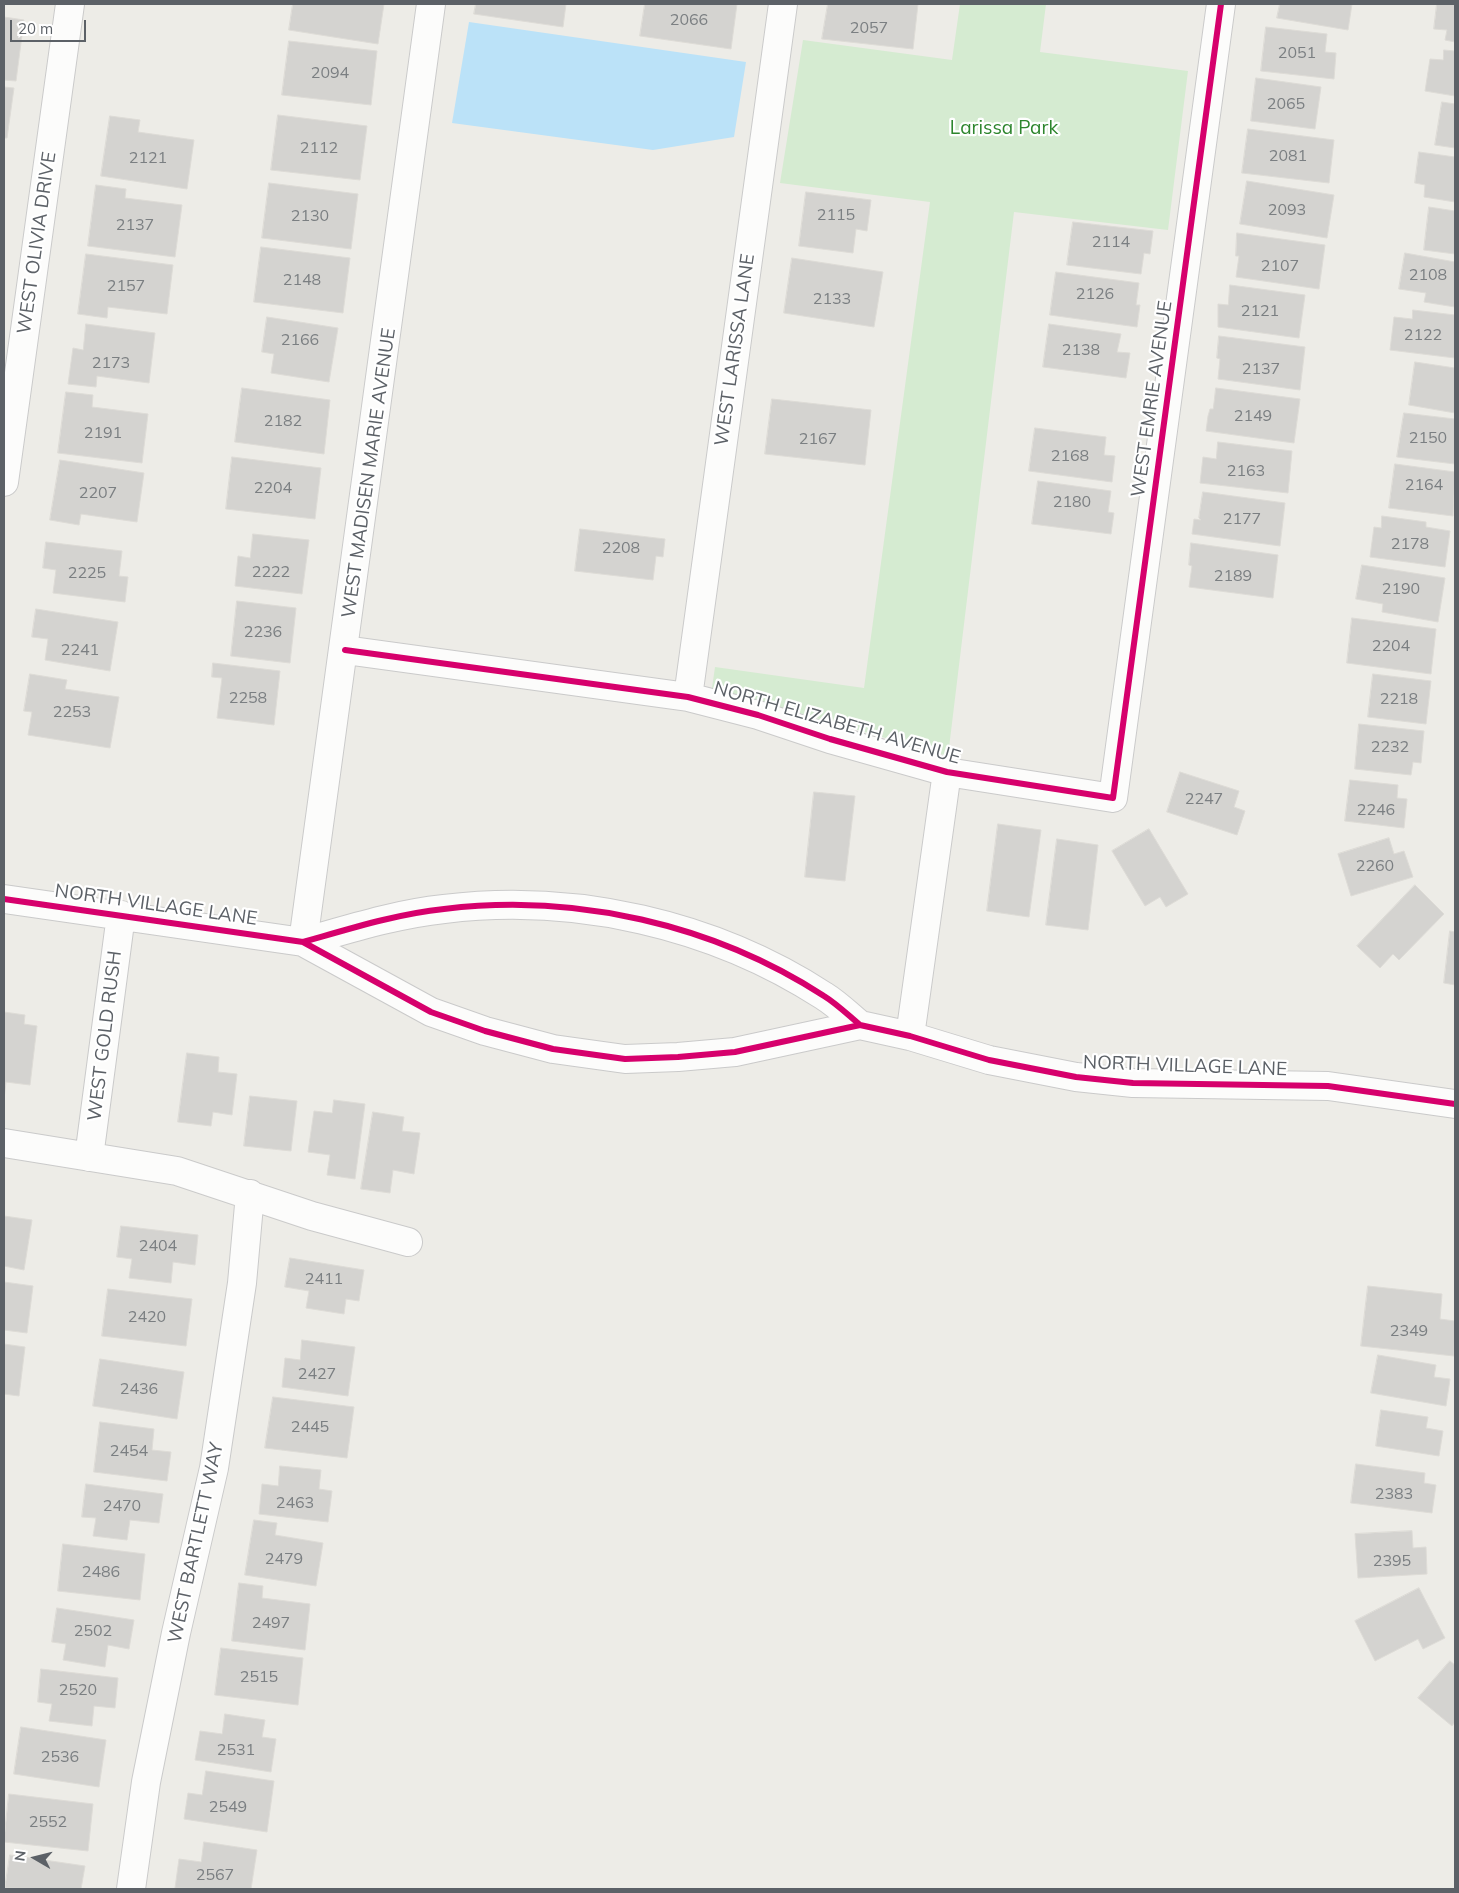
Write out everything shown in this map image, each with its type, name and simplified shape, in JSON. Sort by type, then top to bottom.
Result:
[{"type":"street","name":"WEST OLIVIA DRIVE","points":[[4,482],[70,4]]},
{"type":"street","name":"WEST MADISEN MARIE AVENUE","points":[[303,942],[345,650],[431,4]]},
{"type":"street","name":"WEST LARISSA LANE","points":[[688,697],[783,4]]},
{"type":"street","name":"WEST EMRIE AVENUE","points":[[1113,798],[1221,4]]},
{"type":"street","name":"NORTH ELIZABETH AVENUE","points":[[345,650],[688,697],[758,715],[830,739],[947,772],[1113,798]]},
{"type":"street","points":[[910,1036],[947,772]]},
{"type":"street","name":"NORTH VILLAGE LANE","points":[[4,899],[303,942],[431,1012],[484,1031],[553,1049],[625,1059],[678,1057],[735,1052],[860,1025],[910,1036],[989,1060],[1076,1077],[1133,1083],[1328,1086],[1455,1104]]},
{"type":"street","name":"NORTH VILLAGE LANE","points":[[303,942],[374,922],[441,909],[506,905],[589,910],[640,919],[729,946],[760,960],[826,997],[860,1025]]},
{"type":"street","name":"WEST GOLD RUSH","points":[[89,1157],[121,915]]},
{"type":"street","points":[[4,1143],[177,1171],[312,1216],[408,1242]]},
{"type":"street","name":"WEST BARTLETT WAY","points":[[131,1889],[146,1782],[176,1634],[214,1468],[242,1283],[250,1194]]},
{"type":"green space","name":"Larissa Park","points":[[960,4],[1046,4],[1040,52],[1188,71],[1168,230],[1014,212],[948,756],[712,688],[715,667],[864,688],[930,202],[780,183],[803,40],[952,60]]},
{"type":"water","points":[[469,22],[746,62],[734,137],[653,150],[452,123]]},
{"type":"building","points":[[293,4],[384,4],[378,44],[289,30]]},
{"type":"building","points":[[476,4],[566,4],[563,27],[474,14]]},
{"type":"building","points":[[645,4],[737,4],[731,49],[640,36]]},
{"type":"building","points":[[828,4],[918,4],[913,49],[822,39]]},
{"type":"building","points":[[1280,4],[1352,4],[1348,30],[1277,18]]},
{"type":"building","points":[[1437,4],[1455,4],[1455,42],[1445,40],[1447,30],[1434,29]]},
{"type":"building","points":[[4,17],[24,20],[16,81],[4,80]]},
{"type":"building","points":[[1266,27],[1327,34],[1325,52],[1336,53],[1334,79],[1261,71]]},
{"type":"building","points":[[289,41],[377,51],[371,105],[282,95]]},
{"type":"building","points":[[1444,50],[1455,51],[1455,96],[1425,91],[1430,59],[1443,60]]},
{"type":"building","points":[[1256,78],[1321,87],[1315,129],[1251,121]]},
{"type":"building","points":[[4,87],[14,88],[7,138],[4,138]]},
{"type":"building","points":[[1442,102],[1455,104],[1455,148],[1435,145]]},
{"type":"building","points":[[278,115],[367,126],[360,180],[271,170]]},
{"type":"building","points":[[110,116],[140,120],[138,132],[194,140],[187,189],[101,176]]},
{"type":"building","points":[[1248,129],[1334,140],[1329,183],[1242,173]]},
{"type":"building","points":[[1419,152],[1455,157],[1455,202],[1424,197],[1425,185],[1415,183]]},
{"type":"building","points":[[1247,181],[1334,195],[1327,238],[1240,224]]},
{"type":"building","points":[[269,183],[358,194],[351,249],[262,238]]},
{"type":"building","points":[[96,185],[126,189],[125,198],[182,205],[175,257],[88,246]]},
{"type":"building","points":[[806,192],[871,200],[867,231],[856,229],[853,253],[799,246]]},
{"type":"building","points":[[1429,207],[1455,211],[1455,254],[1424,250]]},
{"type":"building","points":[[1073,222],[1153,231],[1150,254],[1144,253],[1141,274],[1067,265]]},
{"type":"building","points":[[1237,233],[1325,245],[1319,289],[1236,277],[1239,256],[1236,256]]},
{"type":"building","points":[[261,247],[350,258],[343,313],[254,302]]},
{"type":"building","points":[[1405,253],[1455,262],[1455,307],[1424,302],[1426,293],[1399,289]]},
{"type":"building","points":[[86,254],[173,265],[167,314],[108,307],[107,318],[78,314]]},
{"type":"building","points":[[792,258],[883,272],[874,327],[784,313]]},
{"type":"building","points":[[1056,272],[1139,283],[1136,305],[1140,305],[1137,327],[1050,315]]},
{"type":"building","points":[[1230,285],[1305,295],[1299,338],[1218,327],[1218,304],[1228,305]]},
{"type":"building","points":[[1413,310],[1455,315],[1455,358],[1390,350],[1394,317],[1412,319]]},
{"type":"building","points":[[267,317],[338,328],[329,382],[271,373],[274,354],[262,352]]},
{"type":"building","points":[[86,324],[155,333],[149,383],[97,376],[96,387],[68,384],[73,348],[83,350]]},
{"type":"building","points":[[1049,324],[1121,334],[1117,352],[1130,353],[1126,378],[1043,367]]},
{"type":"building","points":[[1219,336],[1305,347],[1300,390],[1218,379],[1220,359],[1217,358]]},
{"type":"building","points":[[1415,362],[1455,368],[1455,413],[1409,405]]},
{"type":"building","points":[[242,388],[330,400],[324,454],[235,442]]},
{"type":"building","points":[[1216,388],[1300,399],[1294,443],[1206,431],[1210,409],[1213,409]]},
{"type":"building","points":[[66,392],[93,395],[92,407],[148,414],[142,463],[58,453]]},
{"type":"building","points":[[772,399],[871,410],[865,465],[765,454]]},
{"type":"building","points":[[1404,413],[1455,419],[1455,464],[1397,457]]},
{"type":"building","points":[[1035,428],[1106,437],[1104,455],[1115,456],[1112,482],[1029,471]]},
{"type":"building","points":[[1218,442],[1292,451],[1288,493],[1200,483],[1203,457],[1216,459]]},
{"type":"building","points":[[232,457],[321,468],[315,519],[226,509]]},
{"type":"building","points":[[60,460],[144,473],[137,522],[81,514],[79,525],[50,520]]},
{"type":"building","points":[[1395,464],[1455,472],[1453,516],[1389,508]]},
{"type":"building","points":[[1038,481],[1111,491],[1108,512],[1114,513],[1111,534],[1032,524]]},
{"type":"building","points":[[1203,492],[1285,503],[1280,546],[1192,534],[1194,519],[1201,520],[1199,518]]},
{"type":"building","points":[[1382,516],[1426,522],[1426,527],[1450,531],[1445,567],[1370,557],[1374,527],[1381,528]]},
{"type":"building","points":[[580,529],[665,539],[663,557],[656,556],[653,580],[575,571]]},
{"type":"building","points":[[253,534],[309,540],[302,594],[235,586],[238,556],[250,558]]},
{"type":"building","points":[[46,542],[122,551],[119,576],[128,577],[125,602],[53,593],[56,570],[43,568]]},
{"type":"building","points":[[1191,543],[1278,555],[1273,598],[1189,587],[1192,566],[1189,565]]},
{"type":"building","points":[[1362,565],[1445,578],[1438,622],[1382,612],[1383,604],[1356,599]]},
{"type":"building","points":[[237,601],[296,608],[290,663],[231,656]]},
{"type":"building","points":[[36,609],[118,622],[110,671],[45,660],[48,639],[32,637]]},
{"type":"building","points":[[1352,618],[1436,629],[1431,674],[1347,663]]},
{"type":"building","points":[[213,663],[280,671],[274,725],[217,718],[222,678],[212,677]]},
{"type":"building","points":[[30,674],[67,680],[65,689],[119,697],[110,748],[28,735],[32,712],[24,711]]},
{"type":"building","points":[[1373,674],[1431,681],[1426,724],[1368,717]]},
{"type":"building","points":[[1359,724],[1424,731],[1421,763],[1413,762],[1411,775],[1355,769]]},
{"type":"building","points":[[1180,772],[1239,791],[1234,807],[1245,811],[1237,835],[1167,812]]},
{"type":"building","points":[[1350,780],[1398,785],[1397,798],[1407,799],[1404,828],[1345,821]]},
{"type":"building","points":[[814,792],[855,796],[845,881],[805,877]]},
{"type":"building","points":[[998,824],[1041,830],[1029,917],[987,911]]},
{"type":"building","points":[[1149,829],[1188,894],[1166,907],[1160,897],[1145,906],[1112,851]]},
{"type":"building","points":[[1389,838],[1394,854],[1404,851],[1413,877],[1351,896],[1338,854]]},
{"type":"building","points":[[1057,839],[1098,845],[1088,930],[1046,925]]},
{"type":"building","points":[[1415,885],[1444,914],[1399,960],[1393,954],[1380,968],[1357,946]]},
{"type":"building","points":[[1450,931],[1455,932],[1455,985],[1444,983]]},
{"type":"building","points":[[4,1012],[25,1015],[24,1024],[37,1026],[30,1085],[6,1082],[4,1099]]},
{"type":"building","points":[[187,1053],[219,1057],[218,1072],[237,1074],[232,1115],[213,1112],[211,1126],[178,1122]]},
{"type":"building","points":[[250,1096],[297,1101],[291,1151],[244,1146]]},
{"type":"building","points":[[334,1100],[365,1104],[355,1179],[327,1175],[330,1155],[308,1152],[314,1111],[332,1113]]},
{"type":"building","points":[[373,1112],[404,1117],[402,1131],[420,1133],[414,1174],[393,1170],[390,1193],[361,1189]]},
{"type":"building","points":[[4,1216],[32,1220],[24,1270],[4,1266]]},
{"type":"building","points":[[121,1226],[198,1235],[195,1265],[173,1262],[171,1283],[129,1278],[132,1259],[117,1257]]},
{"type":"building","points":[[290,1258],[364,1270],[359,1301],[346,1299],[344,1314],[306,1308],[309,1291],[285,1287]]},
{"type":"building","points":[[4,1282],[33,1286],[27,1333],[4,1330]]},
{"type":"building","points":[[1368,1286],[1442,1294],[1440,1319],[1455,1321],[1454,1356],[1361,1346]]},
{"type":"building","points":[[108,1289],[192,1299],[186,1346],[102,1336]]},
{"type":"building","points":[[302,1340],[355,1347],[348,1396],[282,1387],[285,1358],[300,1360]]},
{"type":"building","points":[[4,1344],[25,1347],[19,1396],[4,1394]]},
{"type":"building","points":[[1378,1355],[1436,1365],[1434,1377],[1450,1379],[1446,1406],[1371,1393]]},
{"type":"building","points":[[100,1359],[184,1372],[177,1419],[93,1406]]},
{"type":"building","points":[[273,1397],[354,1407],[347,1458],[265,1448]]},
{"type":"building","points":[[1381,1410],[1428,1417],[1426,1428],[1443,1431],[1439,1456],[1376,1446]]},
{"type":"building","points":[[100,1422],[154,1429],[152,1450],[171,1452],[167,1481],[94,1472]]},
{"type":"building","points":[[1356,1464],[1425,1473],[1424,1483],[1436,1485],[1432,1513],[1351,1503]]},
{"type":"building","points":[[280,1466],[321,1470],[319,1489],[332,1491],[328,1522],[259,1514],[262,1484],[278,1486]]},
{"type":"building","points":[[86,1484],[163,1494],[159,1523],[130,1520],[127,1540],[93,1536],[96,1518],[82,1517]]},
{"type":"building","points":[[254,1520],[277,1523],[275,1535],[323,1543],[316,1586],[245,1575]]},
{"type":"building","points":[[1412,1531],[1413,1548],[1426,1547],[1427,1574],[1358,1578],[1355,1534]]},
{"type":"building","points":[[63,1544],[145,1554],[140,1600],[58,1591]]},
{"type":"building","points":[[239,1583],[263,1586],[262,1598],[310,1604],[305,1650],[232,1641]]},
{"type":"building","points":[[1419,1588],[1445,1638],[1423,1649],[1418,1639],[1375,1661],[1355,1621]]},
{"type":"building","points":[[57,1608],[134,1620],[129,1649],[108,1645],[105,1667],[63,1660],[66,1644],[52,1642]]},
{"type":"building","points":[[221,1648],[303,1658],[298,1705],[215,1695]]},
{"type":"building","points":[[1450,1661],[1455,1665],[1455,1722],[1452,1726],[1418,1698]]},
{"type":"building","points":[[41,1669],[118,1678],[115,1708],[94,1706],[92,1726],[49,1721],[52,1704],[38,1702]]},
{"type":"building","points":[[225,1714],[265,1720],[262,1737],[276,1739],[271,1772],[195,1760],[200,1731],[222,1734]]},
{"type":"building","points":[[21,1727],[106,1740],[99,1787],[14,1774]]},
{"type":"building","points":[[206,1771],[274,1781],[267,1832],[184,1819],[188,1793],[202,1795]]},
{"type":"building","points":[[9,1794],[93,1804],[88,1851],[4,1842]]},
{"type":"building","points":[[204,1842],[257,1850],[251,1889],[175,1888],[179,1859],[201,1862]]},
{"type":"building","points":[[10,1855],[85,1866],[81,1889],[5,1888]]},
{"type":"cycle path","points":[[345,650],[688,697],[758,715],[830,739],[947,772],[1113,798],[1221,4]]},
{"type":"cycle path","points":[[4,899],[303,942],[431,1012],[485,1031],[553,1049],[625,1059],[678,1057],[735,1052],[860,1025],[910,1036],[989,1060],[1076,1077],[1133,1083],[1328,1086],[1455,1104]]},
{"type":"cycle path","points":[[303,942],[390,918],[444,909],[493,905],[543,906],[593,911],[641,920],[690,933],[736,950],[781,971],[824,996],[860,1025]]}]
